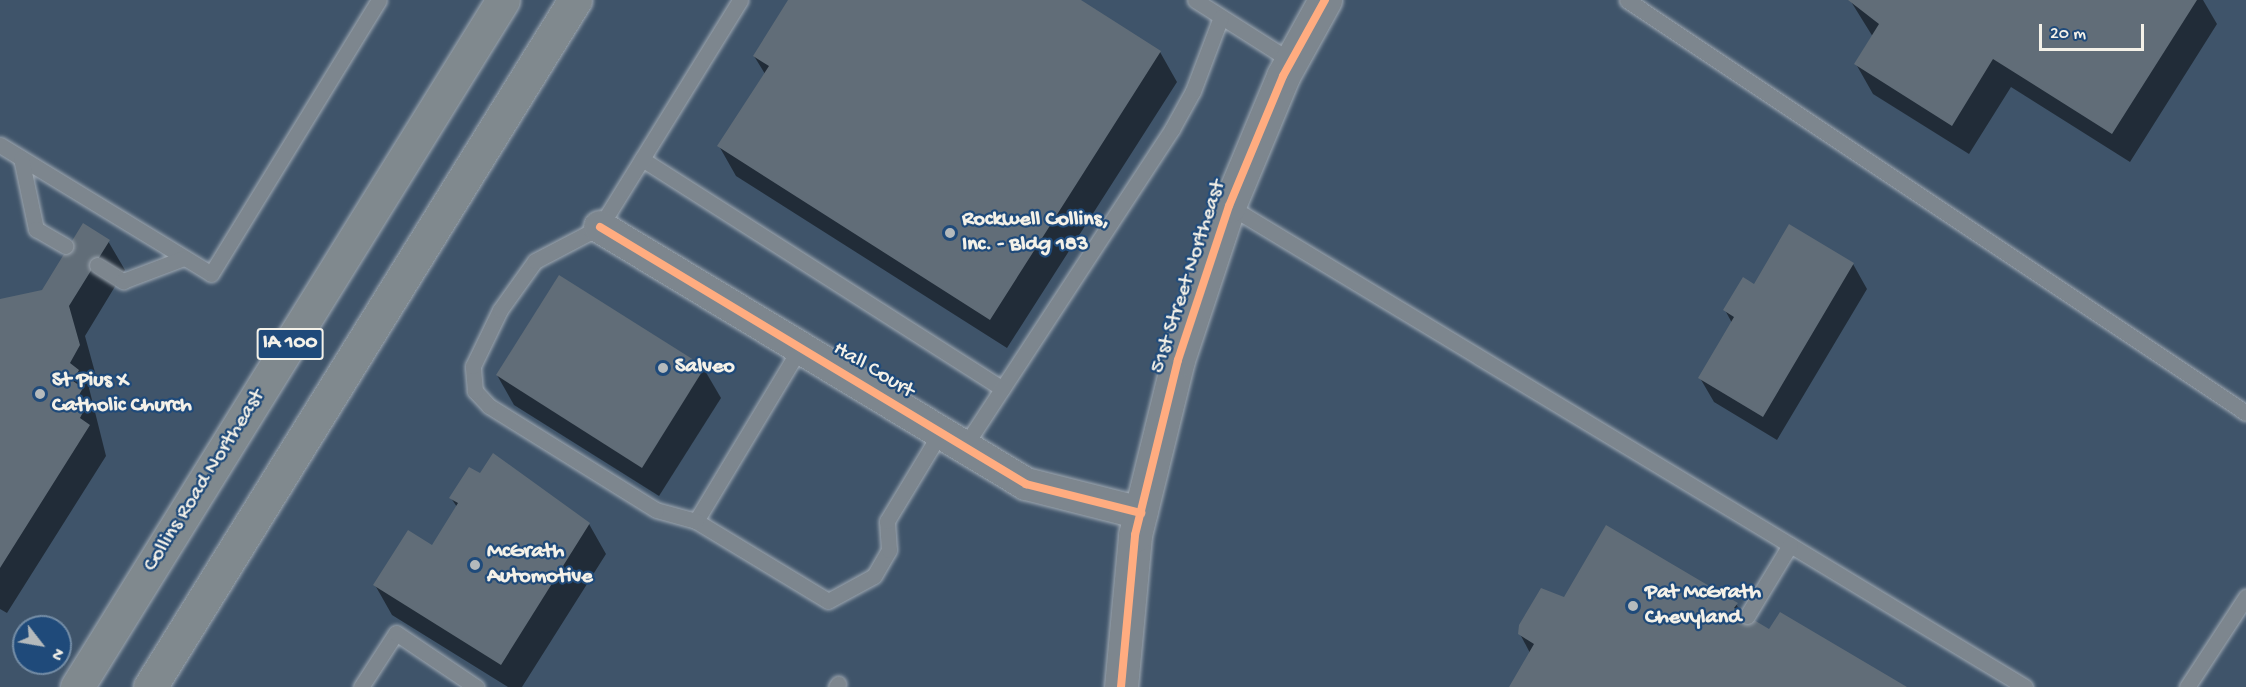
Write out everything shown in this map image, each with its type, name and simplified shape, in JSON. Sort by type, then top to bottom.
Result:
[{"type":"highway","name":"Collins Road Northeast","points":[[77,687],[503,0]]},
{"type":"highway","name":"IA 100","points":[[150,687],[575,0]]},
{"type":"street","name":"51st Street Northeast","points":[[1121,687],[1141,513],[1178,360],[1229,206],[1291,61],[1325,0]]},
{"type":"street","name":"Hall Court","points":[[600,227],[1026,484],[1141,513]]},
{"type":"lane","points":[[0,145],[211,274],[379,0]]},
{"type":"lane","points":[[740,0],[600,227],[535,261],[500,310],[473,366],[475,391],[489,406],[656,510],[696,521],[828,601],[874,576],[889,550],[888,521],[952,440],[1002,388],[1172,129],[1193,91],[1221,16]]},
{"type":"lane","points":[[1195,0],[1291,61]]},
{"type":"lane","points":[[1627,0],[2246,414]]},
{"type":"lane","points":[[21,158],[36,229],[65,246]]},
{"type":"lane","points":[[642,159],[1002,388]]},
{"type":"lane","points":[[1229,206],[2025,687]]},
{"type":"lane","points":[[97,265],[123,281],[184,258]]},
{"type":"lane","points":[[696,521],[800,348]]},
{"type":"lane","points":[[1748,616],[1790,545]]},
{"type":"lane","points":[[2187,687],[2246,597]]},
{"type":"lane","points":[[362,687],[396,633],[476,687]]},
{"type":"building","name":"Rockwell Collins, Inc. - Bldg 183","points":[[788,0],[1081,0],[1161,51],[990,320],[717,146],[769,66],[753,56]]},
{"type":"building","points":[[1848,0],[2197,0],[2112,134],[1993,59],[1952,126],[1854,64],[1879,24]]},
{"type":"building","name":"St Pius X Catholic Church","points":[[83,223],[110,240],[69,306],[80,345],[70,363],[79,370],[73,381],[83,388],[76,400],[86,406],[80,418],[90,425],[0,568],[0,299],[42,290]]},
{"type":"building","points":[[1789,224],[1854,263],[1763,417],[1698,378],[1734,317],[1723,310],[1743,277],[1754,284]]},
{"type":"building","points":[[559,275],[705,367],[642,468],[496,375]]},
{"type":"building","name":"McGrath Automotive","points":[[493,453],[590,523],[501,665],[373,585],[408,530],[432,545],[458,503],[449,498],[469,467],[480,473]]},
{"type":"building","name":"Pat McGrath Chevyland","points":[[1606,525],[1738,603],[1734,608],[1769,629],[1780,612],[1907,687],[1509,687],[1534,644],[1518,634],[1519,625],[1541,588],[1564,597]]},
{"type":"cycle path","points":[[1121,687],[1135,535],[1178,360],[1229,206],[1283,76],[1325,0]]},
{"type":"cycle path","points":[[600,227],[1026,484],[1141,513]]},
{"type":"place","name":"Rockwell Collins, Inc. - Bldg 183","points":[[950,233]]},
{"type":"place","name":"Salveo","points":[[663,368]]},
{"type":"place","name":"St Pius X Catholic Church","points":[[40,394]]},
{"type":"place","name":"McGrath Automotive","points":[[475,565]]},
{"type":"place","name":"Pat McGrath Chevyland","points":[[1633,606]]}]
